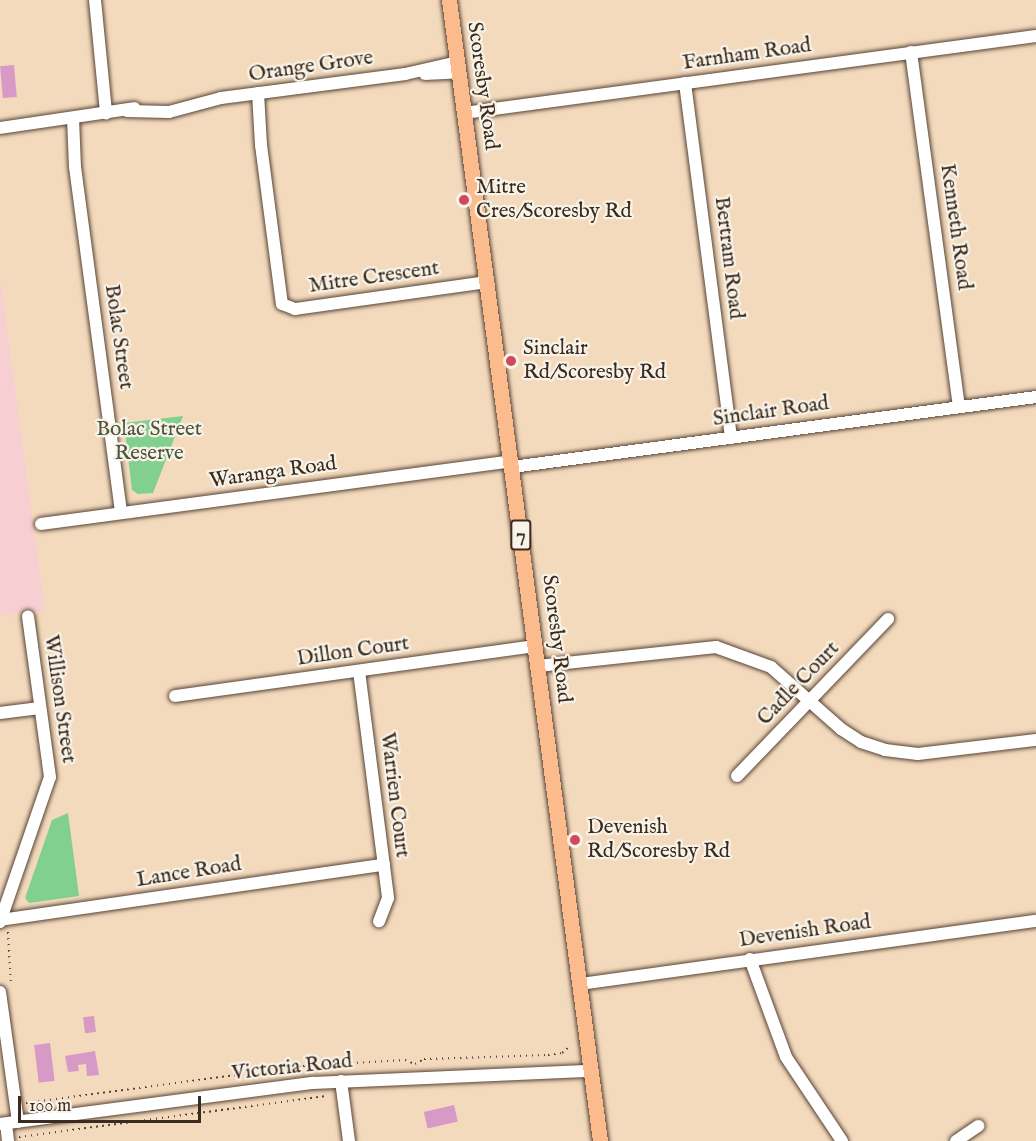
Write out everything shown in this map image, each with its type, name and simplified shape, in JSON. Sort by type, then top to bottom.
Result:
[{"type":"main road","name":"Scoresby Road","points":[[449,0],[600,1141]]},
{"type":"street","points":[[95,0],[110,113]]},
{"type":"street","name":"Farnham Road","points":[[464,113],[1036,36]]},
{"type":"street","name":"Kenneth Road","points":[[911,52],[959,407]]},
{"type":"street","name":"Orange Grove","points":[[0,128],[127,111],[169,112],[222,98],[458,67]]},
{"type":"street","name":"Bertram Road","points":[[685,83],[731,438]]},
{"type":"street","name":"Mitre Crescent","points":[[254,94],[282,304],[295,309],[488,282]]},
{"type":"street","name":"Bolac Street","points":[[69,118],[121,512]]},
{"type":"street","name":"Sinclair Road","points":[[512,464],[731,438],[1036,397]]},
{"type":"street","name":"Waranga Road","points":[[41,524],[512,464]]},
{"type":"street","name":"Willison Street","points":[[0,921],[50,777],[28,616]]},
{"type":"street","name":"Cadle Court","points":[[738,776],[888,620]]},
{"type":"street","name":"Dillon Court","points":[[175,696],[536,646]]},
{"type":"street","points":[[538,666],[716,647],[771,666],[861,742],[901,753],[1036,740]]},
{"type":"street","name":"Warrien Court","points":[[359,671],[388,898],[379,921]]},
{"type":"street","points":[[0,713],[40,708]]},
{"type":"street","name":"Lance Road","points":[[0,921],[384,864]]},
{"type":"street","name":"Devenish Road","points":[[580,984],[1036,921]]},
{"type":"street","points":[[750,959],[786,1057],[842,1141]]},
{"type":"street","points":[[0,992],[8,1123],[12,1139]]},
{"type":"street","name":"Victoria Road","points":[[8,1123],[341,1081],[591,1071]]},
{"type":"street","points":[[341,1081],[349,1141]]},
{"type":"street","points":[[956,1141],[978,1126]]},
{"type":"path","points":[[12,1139],[330,1095]]},
{"type":"shaded area","points":[[0,277],[45,610],[0,616]]},
{"type":"green space","name":"Bolac Street Reserve","points":[[183,416],[153,493],[138,494],[132,490],[124,423]]},
{"type":"green space","points":[[68,813],[79,896],[29,903],[25,898],[52,820]]},
{"type":"building","points":[[14,65],[17,97],[3,98],[0,66]]},
{"type":"building","points":[[94,1016],[96,1032],[85,1033],[83,1017]]},
{"type":"building","points":[[50,1043],[55,1081],[39,1083],[34,1045]]},
{"type":"building","points":[[95,1051],[99,1075],[87,1076],[86,1064],[78,1065],[79,1071],[68,1072],[65,1056]]},
{"type":"building","points":[[454,1105],[458,1122],[428,1129],[424,1112]]},
{"type":"place","name":"Mitre Cres/Scoresby Rd","points":[[464,200]]},
{"type":"place","name":"Sinclair Rd/Scoresby Rd","points":[[511,361]]},
{"type":"place","name":"Devenish Rd/Scoresby Rd","points":[[575,840]]}]
